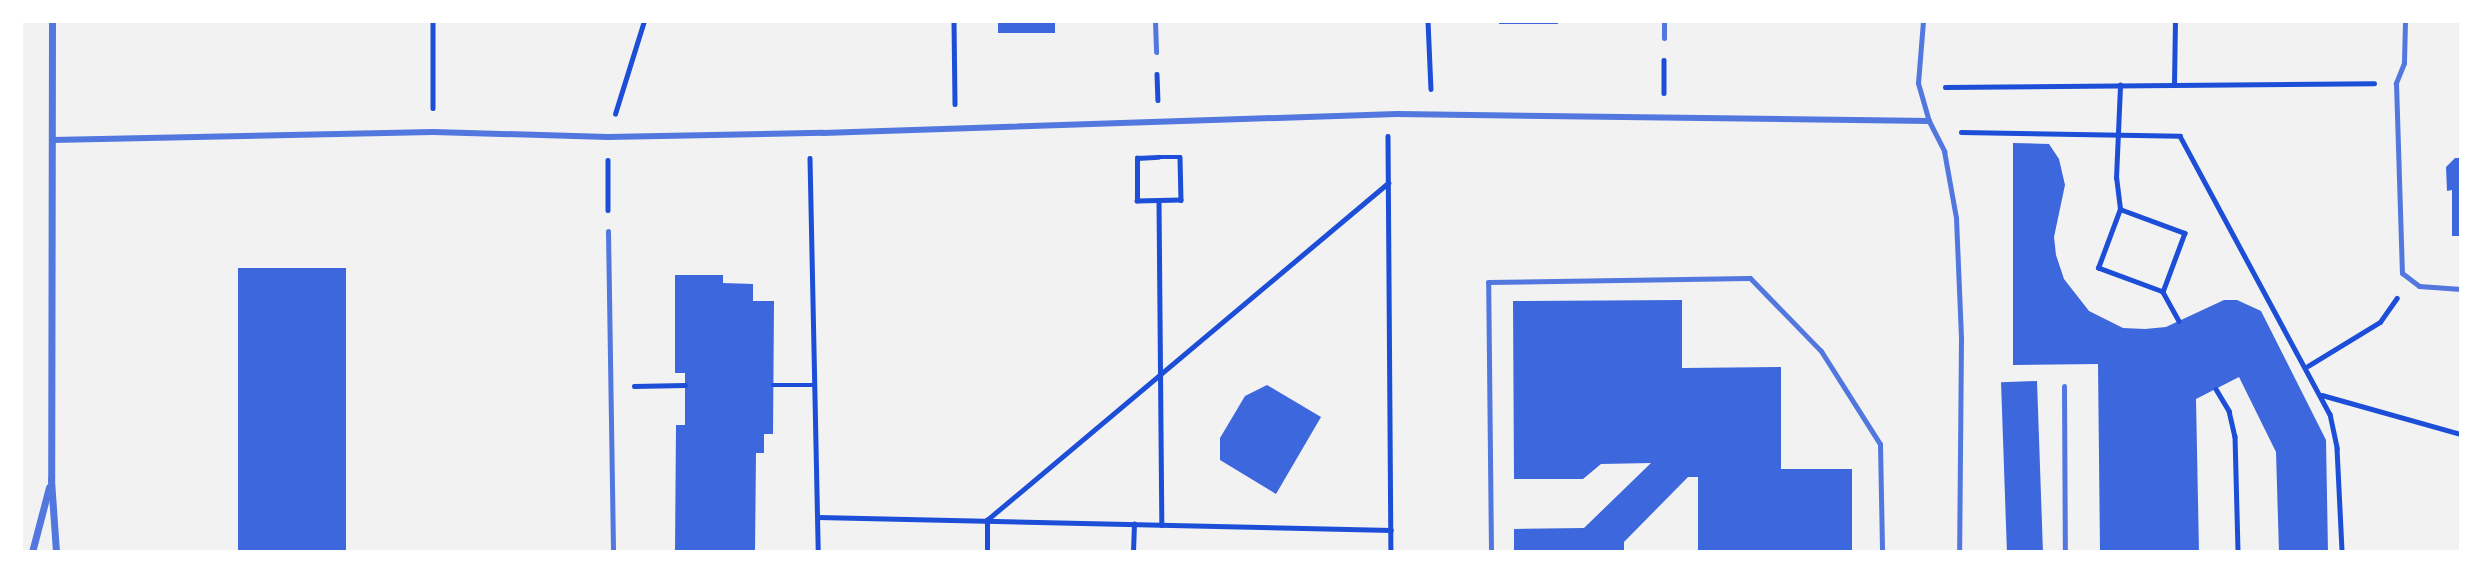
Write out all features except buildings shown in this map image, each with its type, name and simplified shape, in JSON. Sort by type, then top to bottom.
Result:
[{"type":"street","points":[[52,21],[51,480],[56,552]]},
{"type":"street","points":[[52,140],[433,132],[608,137],[1388,115],[1929,121]]},
{"type":"street","points":[[32,552],[51,480]]},
{"type":"lane","points":[[1155,21],[1156,52]]},
{"type":"lane","points":[[1664,21],[1664,38]]},
{"type":"lane","points":[[1923,21],[1920,88],[1929,121],[1938,132],[1952,181],[1956,218],[1959,552]]},
{"type":"lane","points":[[2405,21],[2404,62],[2396,83],[2396,188],[2400,262],[2408,282],[2461,289]]},
{"type":"lane","points":[[608,231],[613,552]]},
{"type":"lane","points":[[1491,552],[1488,282],[1750,278],[1821,351],[1880,444],[1882,552]]},
{"type":"lane","points":[[2064,386],[2065,552]]},
{"type":"path","points":[[433,21],[433,132]]},
{"type":"path","points":[[608,231],[608,137],[645,21]]},
{"type":"path","points":[[954,21],[955,129]]},
{"type":"path","points":[[1428,21],[1432,115]]},
{"type":"path","points":[[2174,84],[2175,21]]},
{"type":"path","points":[[1664,38],[1665,116]]},
{"type":"path","points":[[1156,52],[1158,123]]},
{"type":"path","points":[[1920,88],[2365,83]]},
{"type":"path","points":[[2120,85],[2116,178],[2120,209],[2098,268],[2163,292],[2179,321]]},
{"type":"path","points":[[1388,115],[1391,552]]},
{"type":"path","points":[[1938,132],[2120,132],[2180,136],[2308,366],[2321,395],[2337,448],[2342,552]]},
{"type":"path","points":[[810,133],[818,552]]},
{"type":"path","points":[[1180,157],[1181,200],[1159,200],[1137,201],[1137,158],[1180,157]]},
{"type":"path","points":[[987,552],[987,520],[1388,183]]},
{"type":"path","points":[[1159,200],[1162,525]]},
{"type":"path","points":[[2120,209],[2185,233],[2163,292]]},
{"type":"path","points":[[2308,366],[2380,322],[2408,282]]},
{"type":"path","points":[[611,386],[685,385]]},
{"type":"path","points":[[773,385],[815,385]]},
{"type":"path","points":[[2216,389],[2229,411],[2235,436],[2238,552]]},
{"type":"path","points":[[2321,395],[2461,434]]},
{"type":"path","points":[[818,517],[1391,530]]},
{"type":"path","points":[[1133,524],[1133,552]]}]
